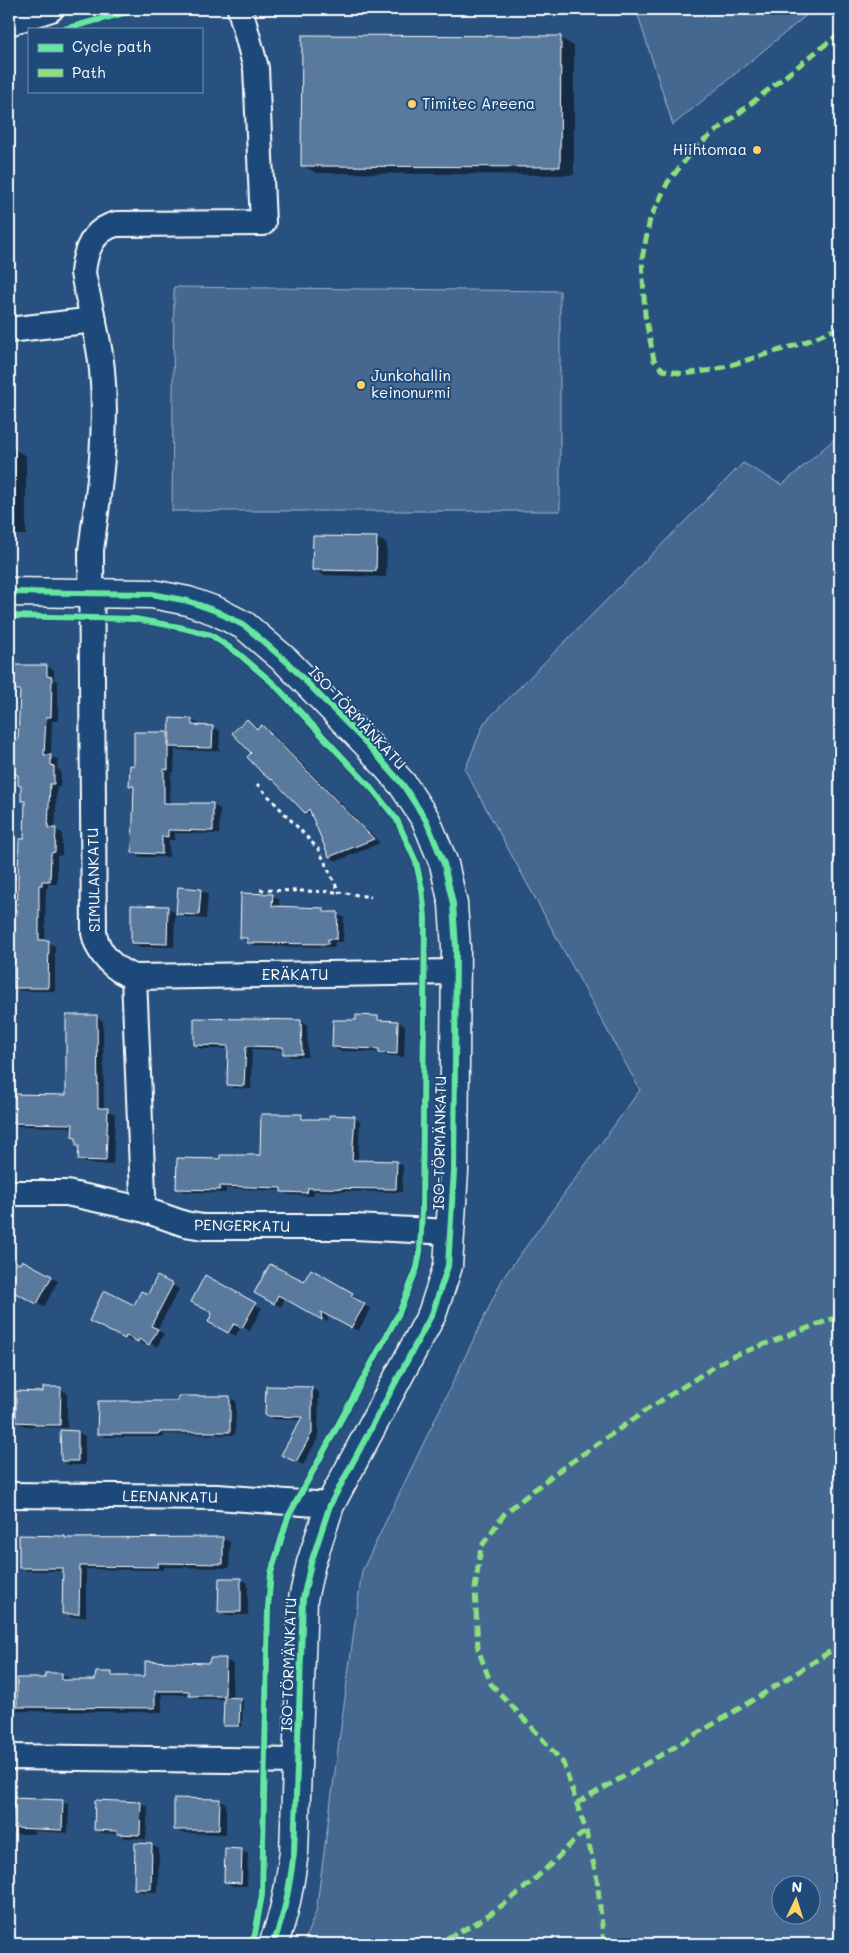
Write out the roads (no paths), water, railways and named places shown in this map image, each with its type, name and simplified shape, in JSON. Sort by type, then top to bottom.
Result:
[{"type":"street","points":[[9,24],[51,9]]},
{"type":"street","name":"SIMULANKATU","points":[[134,977],[108,961],[100,953],[94,934],[90,592],[91,550],[100,487],[104,413],[102,370],[94,320],[83,272],[84,258],[94,237],[110,225],[263,223],[256,68],[240,9]]},
{"type":"street","points":[[9,330],[94,320]]},
{"type":"street","name":"ISO-TÖRMÄNKATU","points":[[9,592],[152,594],[188,601],[216,611],[245,626],[287,662],[368,745],[403,784],[426,820],[444,864],[453,904],[456,948],[454,1170],[448,1266],[432,1314],[330,1506],[311,1563],[303,1599],[294,1852],[291,1879],[280,1928],[273,1944]]},
{"type":"street","name":"ERÄKATU","points":[[134,977],[456,972]]},
{"type":"street","points":[[134,977],[143,1194],[142,1209]]},
{"type":"street","name":"PENGERKATU","points":[[9,1193],[67,1194],[142,1209],[185,1224],[203,1228],[356,1227],[450,1232]]},
{"type":"street","name":"LEENANKATU","points":[[9,1495],[217,1497],[330,1506]]},
{"type":"street","points":[[9,1757],[298,1761]]},
{"type":"place","name":"Timitec Areena","points":[[412,104]]},
{"type":"place","name":"Hiihtomaa","points":[[757,150]]},
{"type":"place","name":"Junkohallin keinonurmi","points":[[361,385]]}]
